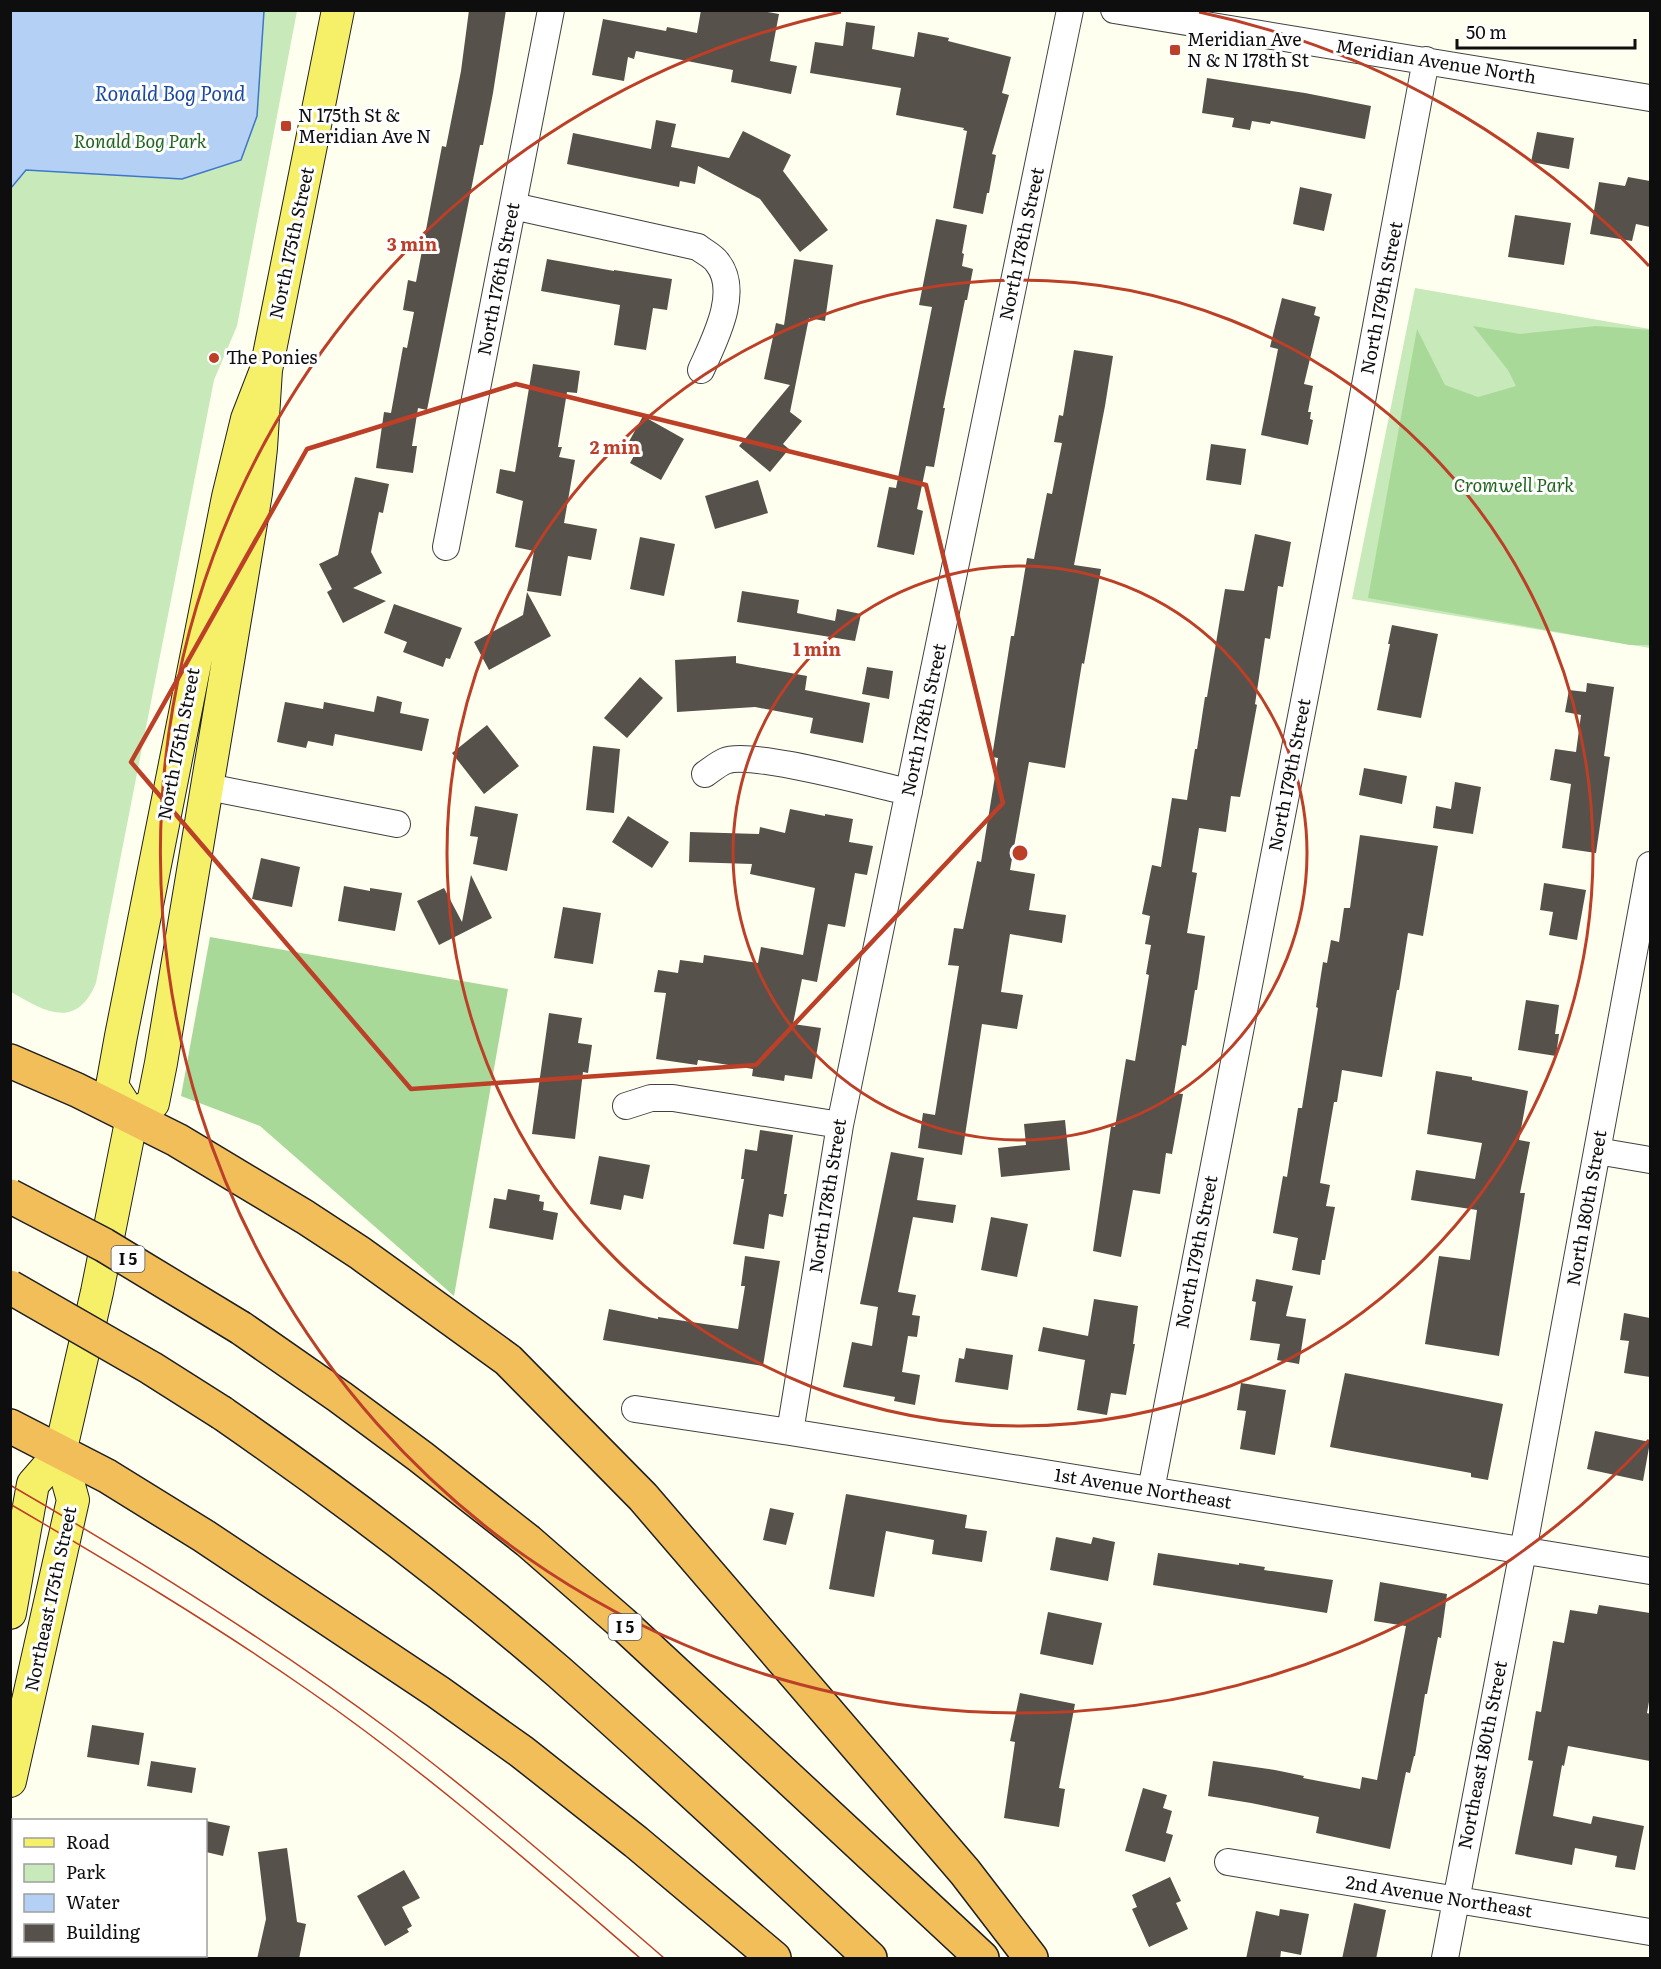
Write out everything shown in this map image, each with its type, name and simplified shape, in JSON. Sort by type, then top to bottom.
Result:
[{"type":"highway","points":[[10,1061],[77,1090],[177,1140],[360,1253],[508,1360],[643,1497],[965,1872],[1032,1959]]},
{"type":"highway","name":"I 5","points":[[10,1196],[104,1245],[241,1328],[412,1450],[528,1541],[622,1623],[982,1959]]},
{"type":"highway","points":[[10,1287],[141,1361],[222,1413],[348,1503],[457,1588],[558,1672],[758,1852],[870,1959]]},
{"type":"highway","points":[[10,1426],[107,1476],[204,1536],[438,1692],[522,1752],[636,1842],[774,1959]]},
{"type":"main road","name":"North 175th Street","points":[[266,370],[247,419],[234,468],[112,1086],[132,1117],[153,1103],[256,493],[266,370],[338,10]]},
{"type":"main road","name":"Northeast 175th Street","points":[[10,1613],[33,1484],[60,1453],[97,1292],[132,1117]]},
{"type":"main road","name":"Northeast 175th Street","points":[[10,1782],[74,1500],[60,1453]]},
{"type":"street","name":"North 176th Street","points":[[446,547],[551,10]]},
{"type":"street","name":"North 178th Street","points":[[790,1432],[840,1125],[1070,10]]},
{"type":"street","name":"Meridian Avenue North","points":[[1114,10],[1650,98]]},
{"type":"street","name":"North 179th Street","points":[[1151,1490],[1426,60]]},
{"type":"street","points":[[513,206],[698,247],[718,262],[727,284],[724,317],[701,370]]},
{"type":"street","points":[[705,774],[725,761],[741,759],[770,761],[909,792]]},
{"type":"street","points":[[208,788],[397,824]]},
{"type":"street","name":"North 180th Street","points":[[1523,1551],[1650,865]]},
{"type":"street","points":[[626,1106],[651,1098],[673,1098],[840,1125]]},
{"type":"street","points":[[1597,1151],[1650,1160]]},
{"type":"street","name":"1st Avenue Northeast","points":[[635,1409],[1650,1571]]},
{"type":"street","name":"Northeast 180th Street","points":[[1445,1959],[1523,1551]]},
{"type":"street","name":"2nd Avenue Northeast","points":[[1228,1862],[1650,1932]]},
{"type":"highlighted area","points":[[516,384],[926,485],[1003,803],[756,1065],[411,1089],[131,762],[307,449]]},
{"type":"green space","name":"Ronald Bog Park","points":[[11,11],[297,11],[237,326],[214,380],[96,983],[88,998],[79,1007],[69,1012],[58,1013],[35,1005],[11,992]]},
{"type":"green space","name":"Cromwell Park","points":[[1415,288],[1650,329],[1650,648],[1352,599]]},
{"type":"green space","name":"Cromwell Park","points":[[1473,326],[1520,334],[1596,326],[1650,330],[1650,645],[1630,645],[1368,598],[1417,329],[1445,385],[1478,397],[1516,386],[1508,370]]},
{"type":"green space","points":[[210,937],[508,989],[454,1296],[260,1126],[181,1096]]},
{"type":"water","name":"Ronald Bog Pond","points":[[11,10],[264,11],[257,116],[241,160],[182,179],[26,170],[11,188]]},
{"type":"building","points":[[469,10],[506,10],[483,145],[480,145],[427,410],[418,408],[412,446],[417,446],[413,473],[376,468],[384,412],[391,413],[403,347],[407,348],[414,312],[403,310],[408,280],[416,282],[442,146],[446,147],[461,71]]},
{"type":"building","points":[[701,10],[757,10],[779,14],[770,61],[797,66],[791,94],[731,82],[733,70],[636,51],[634,59],[628,57],[624,81],[592,75],[603,19],[666,31],[667,27],[697,33]]},
{"type":"building","points":[[846,22],[875,26],[872,49],[914,57],[918,32],[949,38],[948,41],[1011,57],[1002,93],[1009,95],[992,154],[996,155],[983,214],[953,208],[967,131],[963,130],[964,128],[896,115],[901,88],[810,73],[815,42],[843,46]]},
{"type":"building","points":[[1207,78],[1371,106],[1365,139],[1271,121],[1270,124],[1252,121],[1250,130],[1232,127],[1234,118],[1202,113]]},
{"type":"building","points":[[656,120],[676,124],[671,147],[729,158],[743,131],[791,155],[783,171],[828,230],[800,252],[760,199],[698,166],[695,184],[680,181],[679,187],[567,164],[573,133],[651,149]]},
{"type":"building","points":[[1537,132],[1574,138],[1569,169],[1531,162]]},
{"type":"building","points":[[1628,177],[1650,181],[1650,227],[1636,224],[1632,241],[1590,234],[1599,182],[1625,186]]},
{"type":"building","points":[[1300,187],[1332,194],[1324,231],[1293,224]]},
{"type":"building","points":[[1515,215],[1571,223],[1564,265],[1508,257]]},
{"type":"building","points":[[936,219],[967,225],[962,266],[973,269],[943,408],[945,408],[934,467],[926,466],[917,509],[923,511],[914,555],[877,547],[889,487],[896,488],[932,307],[919,305]]},
{"type":"building","points":[[547,259],[672,279],[667,310],[653,308],[646,350],[614,345],[620,305],[541,291]]},
{"type":"building","points":[[794,259],[833,265],[825,321],[809,318],[790,412],[802,421],[783,444],[789,449],[770,472],[739,446],[790,385],[764,379],[776,323],[784,325]]},
{"type":"building","points":[[1282,298],[1316,307],[1314,315],[1320,317],[1304,384],[1313,386],[1308,412],[1311,412],[1310,419],[1313,420],[1308,445],[1261,435],[1278,349],[1270,347]]},
{"type":"building","points":[[1074,350],[1113,356],[1074,565],[1101,569],[1084,664],[1082,663],[1065,768],[1029,762],[1010,870],[1035,874],[1029,910],[1066,915],[1062,943],[1010,934],[1001,992],[1023,995],[1017,1029],[982,1024],[962,1155],[918,1148],[923,1113],[935,1115],[959,966],[948,965],[954,928],[963,929],[977,861],[981,862],[998,758],[992,757],[1011,636],[1014,636],[1027,558],[1034,559],[1047,493],[1052,494],[1062,443],[1054,442],[1059,415],[1063,416]]},
{"type":"building","points":[[533,364],[580,371],[577,393],[567,392],[558,447],[562,447],[559,457],[575,460],[564,523],[597,529],[591,560],[568,556],[561,596],[527,591],[534,551],[515,547],[523,501],[496,493],[500,469],[515,472]]},
{"type":"building","points":[[643,416],[684,439],[661,480],[630,463],[636,452],[626,447]]},
{"type":"building","points":[[1211,444],[1246,449],[1241,485],[1206,480]]},
{"type":"building","points":[[355,477],[389,484],[383,513],[379,512],[371,552],[382,573],[353,588],[386,601],[343,623],[327,592],[332,589],[319,564],[338,555]]},
{"type":"building","points":[[758,480],[768,513],[715,529],[705,496]]},
{"type":"building","points":[[1255,534],[1291,542],[1283,587],[1278,586],[1270,639],[1265,638],[1255,704],[1257,705],[1240,797],[1231,796],[1226,832],[1199,828],[1192,872],[1197,873],[1187,933],[1205,936],[1186,1046],[1182,1045],[1174,1093],[1183,1094],[1172,1154],[1166,1153],[1160,1194],[1133,1190],[1121,1257],[1093,1251],[1111,1126],[1115,1127],[1126,1059],[1135,1061],[1149,975],[1146,974],[1151,945],[1145,944],[1150,916],[1142,914],[1152,865],[1161,867],[1172,798],[1187,800],[1225,589],[1244,591]]},
{"type":"building","points":[[640,537],[675,544],[664,596],[630,589]]},
{"type":"building","points":[[742,591],[799,600],[797,613],[835,621],[837,609],[861,614],[855,641],[737,622]]},
{"type":"building","points":[[527,592],[551,636],[489,670],[474,642],[523,615]]},
{"type":"building","points":[[394,604],[462,628],[450,659],[446,658],[443,667],[403,652],[407,642],[384,633]]},
{"type":"building","points":[[1392,625],[1438,634],[1421,718],[1377,710]]},
{"type":"building","points":[[736,656],[736,663],[807,676],[805,690],[870,703],[863,743],[810,733],[813,718],[755,707],[677,712],[675,660]]},
{"type":"building","points":[[867,667],[893,671],[889,699],[862,694]]},
{"type":"building","points":[[640,677],[663,698],[627,738],[604,718]]},
{"type":"building","points":[[1587,683],[1614,687],[1604,756],[1610,757],[1596,853],[1562,848],[1571,784],[1550,780],[1555,749],[1576,752],[1581,715],[1565,712],[1569,690],[1586,692]]},
{"type":"building","points":[[377,696],[402,702],[400,713],[429,719],[422,751],[335,734],[333,746],[308,741],[306,748],[277,742],[285,702],[323,709],[324,702],[374,712]]},
{"type":"building","points":[[487,725],[519,766],[484,794],[452,753]]},
{"type":"building","points":[[593,746],[620,749],[614,813],[586,810]]},
{"type":"building","points":[[1364,768],[1407,776],[1402,804],[1359,795]]},
{"type":"building","points":[[1455,782],[1481,787],[1473,834],[1433,828],[1436,806],[1451,809]]},
{"type":"building","points":[[475,806],[518,814],[507,871],[473,864],[478,837],[470,836]]},
{"type":"building","points":[[790,809],[853,819],[849,842],[873,846],[867,875],[855,873],[845,927],[828,924],[817,982],[802,979],[793,1024],[821,1028],[812,1079],[785,1075],[784,1081],[752,1076],[753,1069],[698,1060],[697,1065],[656,1059],[666,993],[654,992],[658,970],[678,973],[680,960],[703,963],[704,955],[758,963],[761,947],[803,955],[815,888],[750,874],[752,864],[689,862],[690,832],[759,834],[760,827],[785,833]]},
{"type":"building","points":[[628,816],[669,842],[652,868],[612,842]]},
{"type":"building","points":[[1360,835],[1438,846],[1423,936],[1408,933],[1382,1077],[1342,1070],[1320,1183],[1330,1185],[1326,1206],[1335,1207],[1320,1275],[1292,1270],[1298,1238],[1273,1233],[1283,1176],[1287,1177],[1298,1108],[1302,1108],[1323,962],[1327,963],[1331,940],[1339,942],[1344,908],[1350,908]]},
{"type":"building","points":[[261,858],[300,867],[292,907],[252,899]]},
{"type":"building","points":[[471,875],[492,918],[439,945],[417,901],[444,888],[462,922]]},
{"type":"building","points":[[1544,883],[1586,890],[1577,940],[1549,935],[1553,912],[1540,910]]},
{"type":"building","points":[[344,886],[370,891],[370,888],[402,893],[395,931],[338,921]]},
{"type":"building","points":[[563,907],[601,913],[593,964],[554,958]]},
{"type":"building","points":[[1526,1000],[1559,1005],[1555,1034],[1559,1034],[1556,1056],[1518,1050]]},
{"type":"building","points":[[549,1013],[582,1018],[578,1043],[592,1045],[588,1073],[583,1072],[575,1139],[532,1134]]},
{"type":"building","points":[[1436,1071],[1528,1091],[1519,1140],[1530,1142],[1520,1193],[1525,1193],[1499,1356],[1425,1344],[1439,1256],[1470,1260],[1477,1210],[1411,1200],[1416,1170],[1475,1179],[1482,1143],[1427,1134]]},
{"type":"building","points":[[1065,1120],[1070,1170],[1001,1177],[998,1148],[1026,1145],[1024,1124]]},
{"type":"building","points":[[760,1130],[793,1135],[783,1217],[769,1214],[764,1249],[733,1244],[744,1179],[741,1179],[745,1149],[757,1151]]},
{"type":"building","points":[[891,1152],[924,1158],[917,1200],[956,1205],[953,1223],[913,1217],[898,1292],[916,1295],[912,1315],[920,1316],[917,1337],[908,1336],[902,1372],[920,1375],[915,1405],[894,1401],[895,1397],[843,1387],[852,1342],[872,1346],[878,1307],[860,1304]]},
{"type":"building","points":[[599,1156],[650,1165],[643,1199],[624,1195],[621,1210],[590,1204]]},
{"type":"building","points":[[508,1189],[540,1195],[539,1201],[544,1202],[543,1210],[558,1213],[553,1240],[489,1228],[494,1198],[506,1200]]},
{"type":"building","points":[[991,1217],[1028,1224],[1017,1277],[981,1270]]},
{"type":"building","points":[[745,1256],[780,1261],[763,1366],[603,1340],[609,1309],[658,1319],[658,1317],[738,1329],[745,1286],[741,1286]]},
{"type":"building","points":[[1256,1279],[1293,1286],[1286,1316],[1306,1319],[1299,1364],[1277,1360],[1280,1344],[1250,1340],[1256,1302],[1252,1301]]},
{"type":"building","points":[[1094,1299],[1138,1306],[1133,1344],[1135,1344],[1126,1395],[1111,1393],[1107,1415],[1077,1410],[1085,1360],[1038,1351],[1043,1327],[1088,1336]]},
{"type":"building","points":[[1624,1313],[1650,1318],[1650,1377],[1624,1373],[1629,1341],[1620,1340]]},
{"type":"building","points":[[966,1348],[1013,1355],[1008,1390],[955,1382],[959,1358],[964,1359]]},
{"type":"building","points":[[1345,1373],[1503,1404],[1488,1480],[1471,1477],[1471,1473],[1330,1447]]},
{"type":"building","points":[[1241,1383],[1286,1390],[1275,1455],[1240,1449],[1246,1411],[1237,1410]]},
{"type":"building","points":[[1595,1431],[1650,1442],[1643,1481],[1587,1469]]},
{"type":"building","points":[[846,1494],[967,1515],[965,1528],[987,1531],[982,1562],[932,1554],[934,1540],[886,1531],[874,1597],[829,1589]]},
{"type":"building","points":[[770,1508],[794,1513],[786,1545],[763,1540]]},
{"type":"building","points":[[1056,1537],[1091,1544],[1093,1537],[1115,1542],[1108,1581],[1050,1570]]},
{"type":"building","points":[[1158,1553],[1265,1567],[1264,1570],[1333,1580],[1327,1613],[1153,1585]]},
{"type":"building","points":[[1380,1582],[1447,1594],[1441,1638],[1438,1637],[1427,1694],[1425,1694],[1415,1756],[1410,1773],[1406,1772],[1390,1849],[1316,1833],[1319,1817],[1208,1796],[1213,1761],[1275,1770],[1360,1789],[1362,1777],[1377,1780],[1406,1626],[1374,1621]]},
{"type":"building","points":[[1599,1605],[1650,1613],[1650,1696],[1647,1713],[1650,1714],[1650,1761],[1568,1746],[1564,1766],[1562,1765],[1553,1816],[1591,1824],[1593,1816],[1644,1826],[1635,1870],[1615,1867],[1617,1856],[1575,1848],[1572,1865],[1515,1854],[1533,1761],[1528,1760],[1536,1711],[1541,1712],[1553,1641],[1564,1643],[1570,1610],[1597,1614]]},
{"type":"building","points":[[1048,1612],[1102,1623],[1093,1665],[1040,1654]]},
{"type":"building","points":[[1020,1693],[1075,1704],[1059,1788],[1065,1789],[1059,1827],[1004,1818],[1015,1742],[1010,1741]]},
{"type":"building","points":[[92,1725],[144,1733],[139,1765],[87,1757]]},
{"type":"building","points":[[151,1761],[196,1768],[192,1793],[147,1786]]},
{"type":"building","points":[[1143,1788],[1167,1795],[1163,1808],[1172,1811],[1166,1833],[1173,1835],[1165,1862],[1125,1851]]},
{"type":"building","points":[[207,1821],[230,1826],[223,1856],[207,1852]]},
{"type":"building","points":[[287,1848],[297,1922],[306,1924],[299,1959],[257,1959],[266,1919],[258,1852]]},
{"type":"building","points":[[404,1870],[420,1898],[402,1907],[412,1926],[407,1929],[409,1932],[385,1946],[357,1896]]},
{"type":"building","points":[[1170,1877],[1181,1901],[1176,1903],[1188,1929],[1149,1947],[1132,1909],[1137,1907],[1132,1895]]},
{"type":"building","points":[[1354,1903],[1386,1910],[1376,1959],[1342,1959]]},
{"type":"building","points":[[1280,1909],[1309,1914],[1301,1955],[1281,1951],[1280,1959],[1246,1959],[1256,1911],[1279,1916]]},
{"type":"tram line","points":[[10,1485],[204,1603],[346,1698],[462,1786],[664,1958]]},
{"type":"tram line","points":[[10,1504],[198,1617],[308,1690],[436,1786],[640,1958]]},
{"type":"place","name":"Meridian Ave N & N 178th St","points":[[1175,50]]},
{"type":"place","name":"N 175th St & Meridian Ave N","points":[[286,126]]},
{"type":"place","name":"The Ponies","points":[[214,358]]}]
